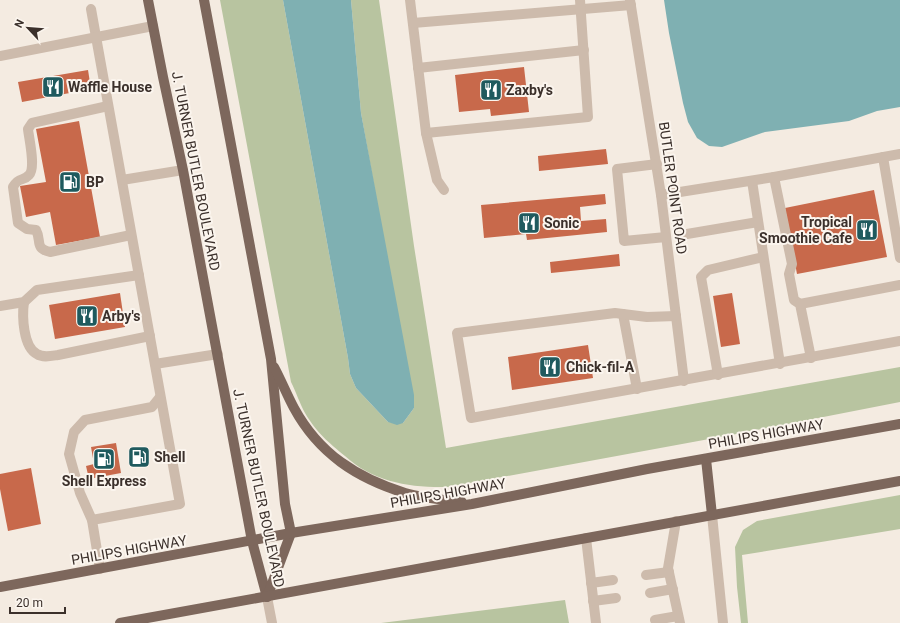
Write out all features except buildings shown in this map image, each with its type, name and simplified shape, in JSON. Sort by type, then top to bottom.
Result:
[{"type":"main road","name":"J. TURNER BUTLER BOULEVARD","points":[[148,0],[183,170],[252,541],[267,597]]},
{"type":"main road","name":"J. TURNER BUTLER BOULEVARD","points":[[204,0],[271,359],[285,504],[291,533],[267,597]]},
{"type":"main road","points":[[271,359],[294,409],[326,450],[340,463],[368,479],[406,494],[472,504]]},
{"type":"main road","name":"PHILIPS HIGHWAY","points":[[0,587],[291,533],[472,504],[706,459],[900,424]]},
{"type":"main road","points":[[706,459],[712,515]]},
{"type":"main road","points":[[120,623],[900,481]]},
{"type":"lane","points":[[410,0],[426,133],[437,180],[444,190]]},
{"type":"lane","points":[[413,23],[581,5],[630,2]]},
{"type":"lane","name":"BUTLER POINT ROAD","points":[[630,2],[657,164],[684,381]]},
{"type":"lane","points":[[426,133],[588,117],[581,5]]},
{"type":"lane","points":[[91,9],[180,504],[92,520]]},
{"type":"lane","points":[[0,56],[153,26]]},
{"type":"lane","points":[[418,68],[584,50]]},
{"type":"lane","points":[[108,106],[32,123],[28,129],[32,154],[32,171],[28,176],[19,179],[13,188],[18,223],[27,229],[36,230],[39,245],[44,251],[50,252],[131,235]]},
{"type":"lane","points":[[661,195],[752,181],[900,154]]},
{"type":"lane","points":[[883,157],[900,258]]},
{"type":"lane","points":[[657,164],[617,169],[624,241],[666,237]]},
{"type":"lane","points":[[122,180],[183,170]]},
{"type":"lane","points":[[774,177],[792,264],[789,274],[794,300],[800,304],[900,285]]},
{"type":"lane","points":[[752,181],[780,364]]},
{"type":"lane","points":[[687,234],[758,222]]},
{"type":"lane","points":[[718,375],[702,277],[708,270],[763,257]]},
{"type":"lane","points":[[0,306],[24,302],[37,290],[139,275]]},
{"type":"lane","points":[[24,302],[22,312],[27,342],[31,350],[38,355],[58,355],[150,336]]},
{"type":"lane","points":[[800,304],[811,358]]},
{"type":"lane","points":[[676,316],[647,317],[615,313],[457,334],[471,418],[900,342]]},
{"type":"lane","points":[[623,314],[636,389]]},
{"type":"lane","points":[[154,364],[218,354]]},
{"type":"lane","points":[[100,569],[92,520],[80,493],[70,454],[74,432],[85,420],[152,407],[160,397]]},
{"type":"lane","points":[[712,515],[723,623]]},
{"type":"lane","points":[[655,620],[679,620],[668,568],[676,521]]},
{"type":"lane","points":[[586,538],[596,623]]},
{"type":"lane","points":[[646,575],[669,572]]},
{"type":"lane","points":[[591,583],[613,580]]},
{"type":"lane","points":[[650,593],[673,589]]},
{"type":"lane","points":[[267,597],[272,623]]},
{"type":"lane","points":[[594,601],[616,598]]},
{"type":"green space","points":[[220,0],[283,0],[350,374],[356,388],[388,422],[403,423],[414,408],[361,113],[351,0],[379,0],[414,246],[446,448],[900,367],[900,402],[448,487],[420,486],[393,482],[368,472],[356,465],[318,432],[305,413],[291,382]]},
{"type":"green space","points":[[900,495],[900,529],[742,555],[748,623],[741,623],[735,547],[743,530],[757,521]]},
{"type":"green space","points":[[565,600],[569,623],[381,623]]},
{"type":"water","points":[[283,0],[351,0],[361,113],[414,395],[414,408],[403,423],[397,425],[388,422],[356,388],[350,374]]},
{"type":"water","points":[[664,0],[900,0],[900,107],[877,111],[849,121],[765,132],[722,147],[709,146],[697,138],[688,122],[669,33]]},
{"type":"place","name":"Waffle House","points":[[53,87]]},
{"type":"place","name":"Zaxby's","points":[[491,90]]},
{"type":"place","name":"BP","points":[[70,182]]},
{"type":"place","name":"Sonic","points":[[529,223]]},
{"type":"place","name":"Tropical Smoothie Cafe","points":[[867,230]]},
{"type":"place","name":"Arby's","points":[[87,316]]},
{"type":"place","name":"Chick-fil-A","points":[[550,367]]},
{"type":"place","name":"Shell","points":[[139,457]]},
{"type":"place","name":"Shell Express","points":[[104,459]]}]
